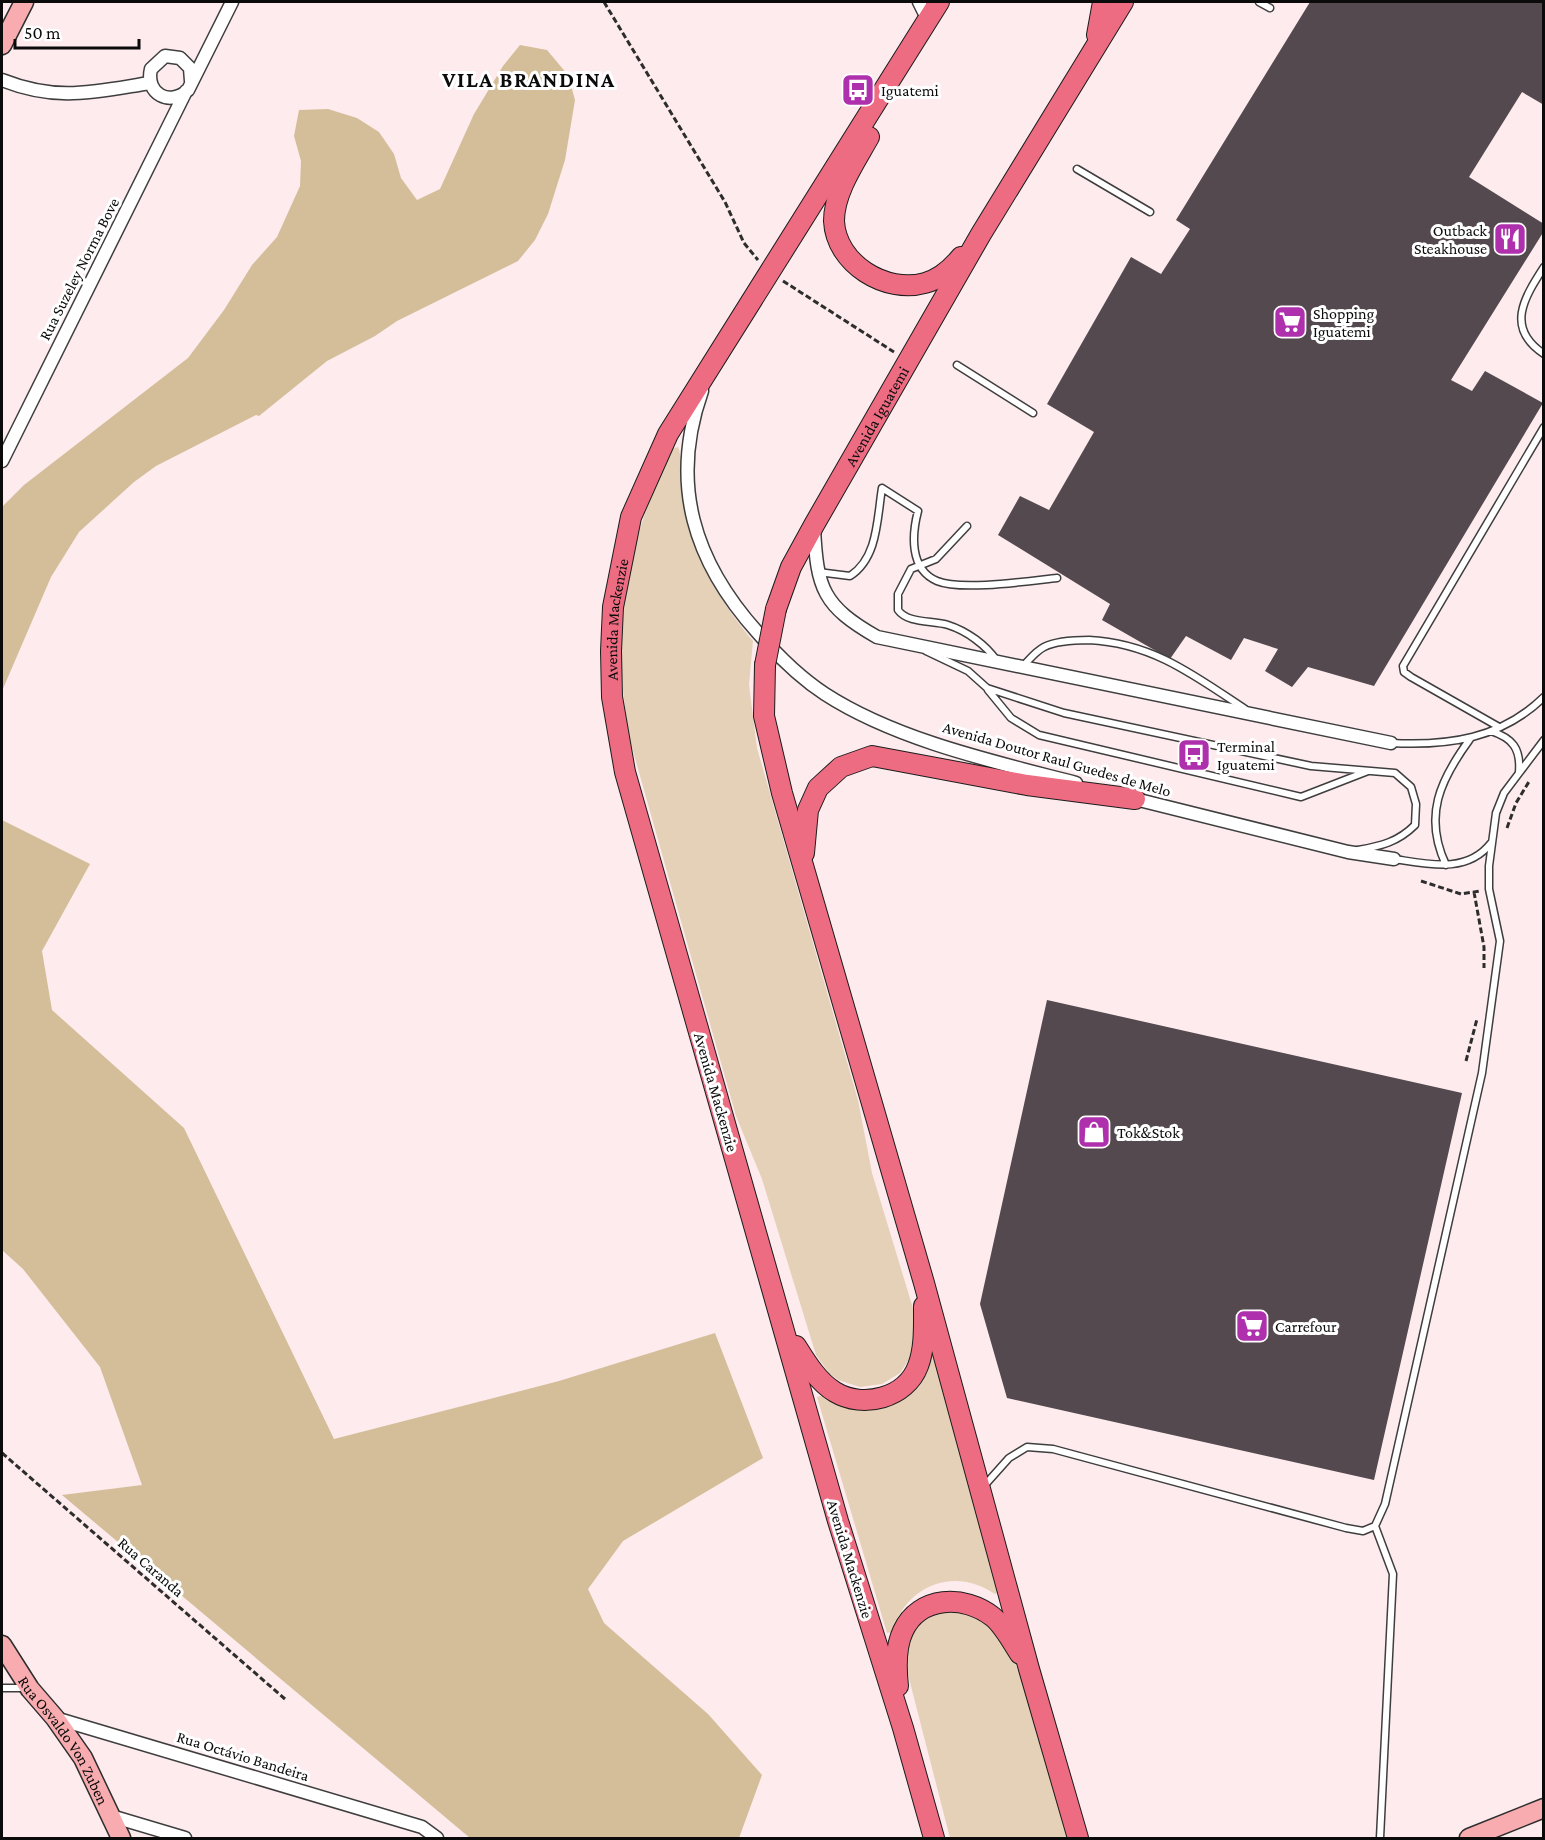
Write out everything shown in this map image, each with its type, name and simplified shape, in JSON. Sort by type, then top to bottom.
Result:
[{"type":"main road","points":[[720,352],[888,84],[924,10],[939,2]]},
{"type":"main road","points":[[1090,57],[1102,15],[1103,2]]},
{"type":"main road","name":"Avenida Iguatemi","points":[[802,868],[764,716],[765,665],[776,609],[792,567],[814,525],[981,234],[1123,2]]},
{"type":"main road","points":[[888,84],[881,115],[851,169],[836,206],[834,223],[839,241],[847,254],[862,271],[880,280],[902,286],[926,283],[950,270],[981,234]]},
{"type":"main road","name":"Avenida Mackenzie","points":[[720,352],[668,435],[631,517],[613,607],[612,697],[625,772],[838,1521],[903,1728],[934,1839]]},
{"type":"main road","points":[[1078,1839],[1029,1669],[924,1283],[802,868],[808,810],[818,788],[841,766],[872,756],[916,762],[1027,785],[1135,799]]},
{"type":"main road","points":[[785,1329],[812,1370],[834,1392],[854,1400],[886,1397],[906,1384],[918,1366],[924,1330],[924,1283]]},
{"type":"main road","points":[[903,1728],[896,1669],[897,1649],[903,1631],[913,1616],[928,1605],[961,1602],[980,1609],[994,1618],[1029,1669]]},
{"type":"street","points":[[2,45],[24,2]]},
{"type":"street","name":"Rua Suzeley Norma Bove","points":[[2,461],[232,2]]},
{"type":"street","points":[[165,56],[173,56],[186,62],[190,68],[189,86],[176,98],[168,98],[156,93],[150,83],[149,75],[154,63],[165,56]]},
{"type":"street","points":[[2,80],[54,94],[81,94],[150,83]]},
{"type":"street","name":"Avenida Doutor Raul Guedes de Melo","points":[[720,352],[692,419],[689,441],[688,489],[697,536],[725,595],[784,663],[825,694],[875,721],[974,757],[1348,852],[1394,859]]},
{"type":"street","points":[[814,525],[817,572],[825,594],[837,610],[877,638],[921,649],[1391,743]]},
{"type":"street","name":"Rua Osvaldo Von Zuben","points":[[2,1645],[30,1689],[55,1718],[83,1758],[121,1839]]},
{"type":"street","name":"Rua Octávio Bandeira","points":[[55,1718],[422,1827],[437,1839]]},
{"type":"street","points":[[1469,1839],[1544,1808]]},
{"type":"street","points":[[111,1816],[185,1839]]},
{"type":"lane","points":[[1259,2],[1270,8]]},
{"type":"lane","points":[[1077,169],[1150,212]]},
{"type":"lane","points":[[1544,267],[1523,303],[1521,319],[1524,334],[1535,348],[1544,354]]},
{"type":"lane","points":[[957,365],[1033,413]]},
{"type":"lane","points":[[1499,727],[1404,672],[1403,666],[1544,426]]},
{"type":"lane","points":[[817,572],[850,576],[865,564],[873,540],[882,488],[918,511],[913,546],[930,577],[944,583],[990,584],[1057,578]]},
{"type":"lane","points":[[967,526],[936,559],[921,564],[907,573],[898,594],[900,613],[956,628],[989,650],[999,664]]},
{"type":"lane","points":[[1020,668],[1044,647],[1074,640],[1117,642],[1152,653],[1184,669],[1256,716]]},
{"type":"lane","points":[[921,649],[968,671],[987,688],[1011,718],[1039,735],[1301,797],[1371,770]]},
{"type":"lane","points":[[987,688],[1064,713],[1311,766],[1395,773],[1411,787],[1416,804],[1415,825],[1402,837],[1386,845],[1348,852]]},
{"type":"lane","points":[[1391,743],[1450,743],[1471,738],[1499,727],[1522,714],[1544,697]]},
{"type":"lane","points":[[1491,731],[1513,741],[1518,752],[1519,772]]},
{"type":"lane","points":[[1446,866],[1435,837],[1434,820],[1438,796],[1446,774],[1471,738]]},
{"type":"lane","points":[[981,1490],[1009,1458],[1028,1447],[1053,1449],[1346,1528],[1364,1531],[1375,1526],[1385,1504],[1482,1073],[1500,941],[1489,889],[1496,813],[1504,793],[1544,740]]},
{"type":"lane","points":[[1394,859],[1446,866],[1474,858],[1492,841]]},
{"type":"lane","points":[[1375,1526],[1393,1574],[1380,1839]]},
{"type":"lane","points":[[2,1688],[30,1689]]},
{"type":"path","points":[[604,2],[725,202],[744,243],[769,272],[908,361]]},
{"type":"path","points":[[1506,831],[1515,803],[1537,771]]},
{"type":"path","points":[[1420,881],[1451,892],[1474,892],[1489,889]]},
{"type":"path","points":[[1474,892],[1484,947],[1484,970]]},
{"type":"path","points":[[1466,1061],[1479,1011]]},
{"type":"path","name":"Rua Caranda","points":[[2,1453],[285,1699]]},
{"type":"shaded area","points":[[520,45],[547,50],[568,75],[575,100],[565,160],[548,214],[535,240],[518,261],[397,321],[375,336],[327,361],[259,416],[256,415],[156,466],[134,482],[79,532],[51,577],[2,691],[2,507],[24,485],[188,358],[224,310],[252,265],[277,237],[300,186],[301,161],[294,136],[299,110],[328,109],[357,118],[379,132],[394,154],[401,178],[417,200],[440,189],[474,114],[503,66]]},
{"type":"shaded area","points":[[678,447],[685,506],[695,543],[719,595],[753,641],[749,685],[757,748],[858,1100],[872,1173],[915,1315],[917,1347],[900,1373],[882,1384],[860,1387],[838,1380],[829,1373],[816,1355],[762,1179],[736,1116],[631,744],[624,703],[621,664],[625,593],[632,558],[655,487],[671,449]]},
{"type":"shaded area","points":[[2,820],[90,864],[42,951],[52,1010],[184,1128],[334,1439],[559,1381],[715,1333],[763,1458],[623,1541],[588,1589],[604,1623],[708,1714],[762,1775],[739,1838],[470,1838],[62,1495],[142,1485],[100,1367],[23,1269],[2,1250]]},
{"type":"shaded area","points":[[930,1352],[935,1352],[1003,1590],[995,1594],[964,1582],[948,1581],[933,1585],[908,1602],[892,1632],[887,1633],[817,1397],[827,1394],[870,1409]]},
{"type":"shaded area","points":[[939,1610],[982,1613],[1015,1661],[1069,1838],[950,1838],[904,1659],[916,1630]]},
{"type":"building","name":"Shopping Iguatemi","points":[[1310,2],[1544,2],[1544,105],[1522,92],[1469,177],[1544,224],[1544,231],[1451,380],[1472,391],[1485,371],[1543,403],[1374,686],[1308,667],[1292,687],[1265,671],[1278,649],[1244,638],[1231,660],[1186,636],[1170,659],[1102,620],[1110,604],[998,535],[1020,496],[1049,510],[1094,432],[1047,404],[1131,257],[1161,274],[1190,229],[1176,220]]},
{"type":"building","name":"Carrefour","points":[[1047,1000],[1462,1093],[1374,1480],[1007,1398],[980,1304]]},
{"type":"place","name":"Iguatemi","points":[[858,90]]},
{"type":"place","name":"Outback Steakhouse","points":[[1510,239]]},
{"type":"place","name":"Shopping Iguatemi","points":[[1290,322]]},
{"type":"place","name":"Terminal Iguatemi","points":[[1194,755]]},
{"type":"place","name":"Tok&Stok","points":[[1094,1132]]},
{"type":"place","name":"Carrefour","points":[[1252,1326]]},
{"type":"district","name":"VILA BRANDINA","points":[[529,79]]}]
